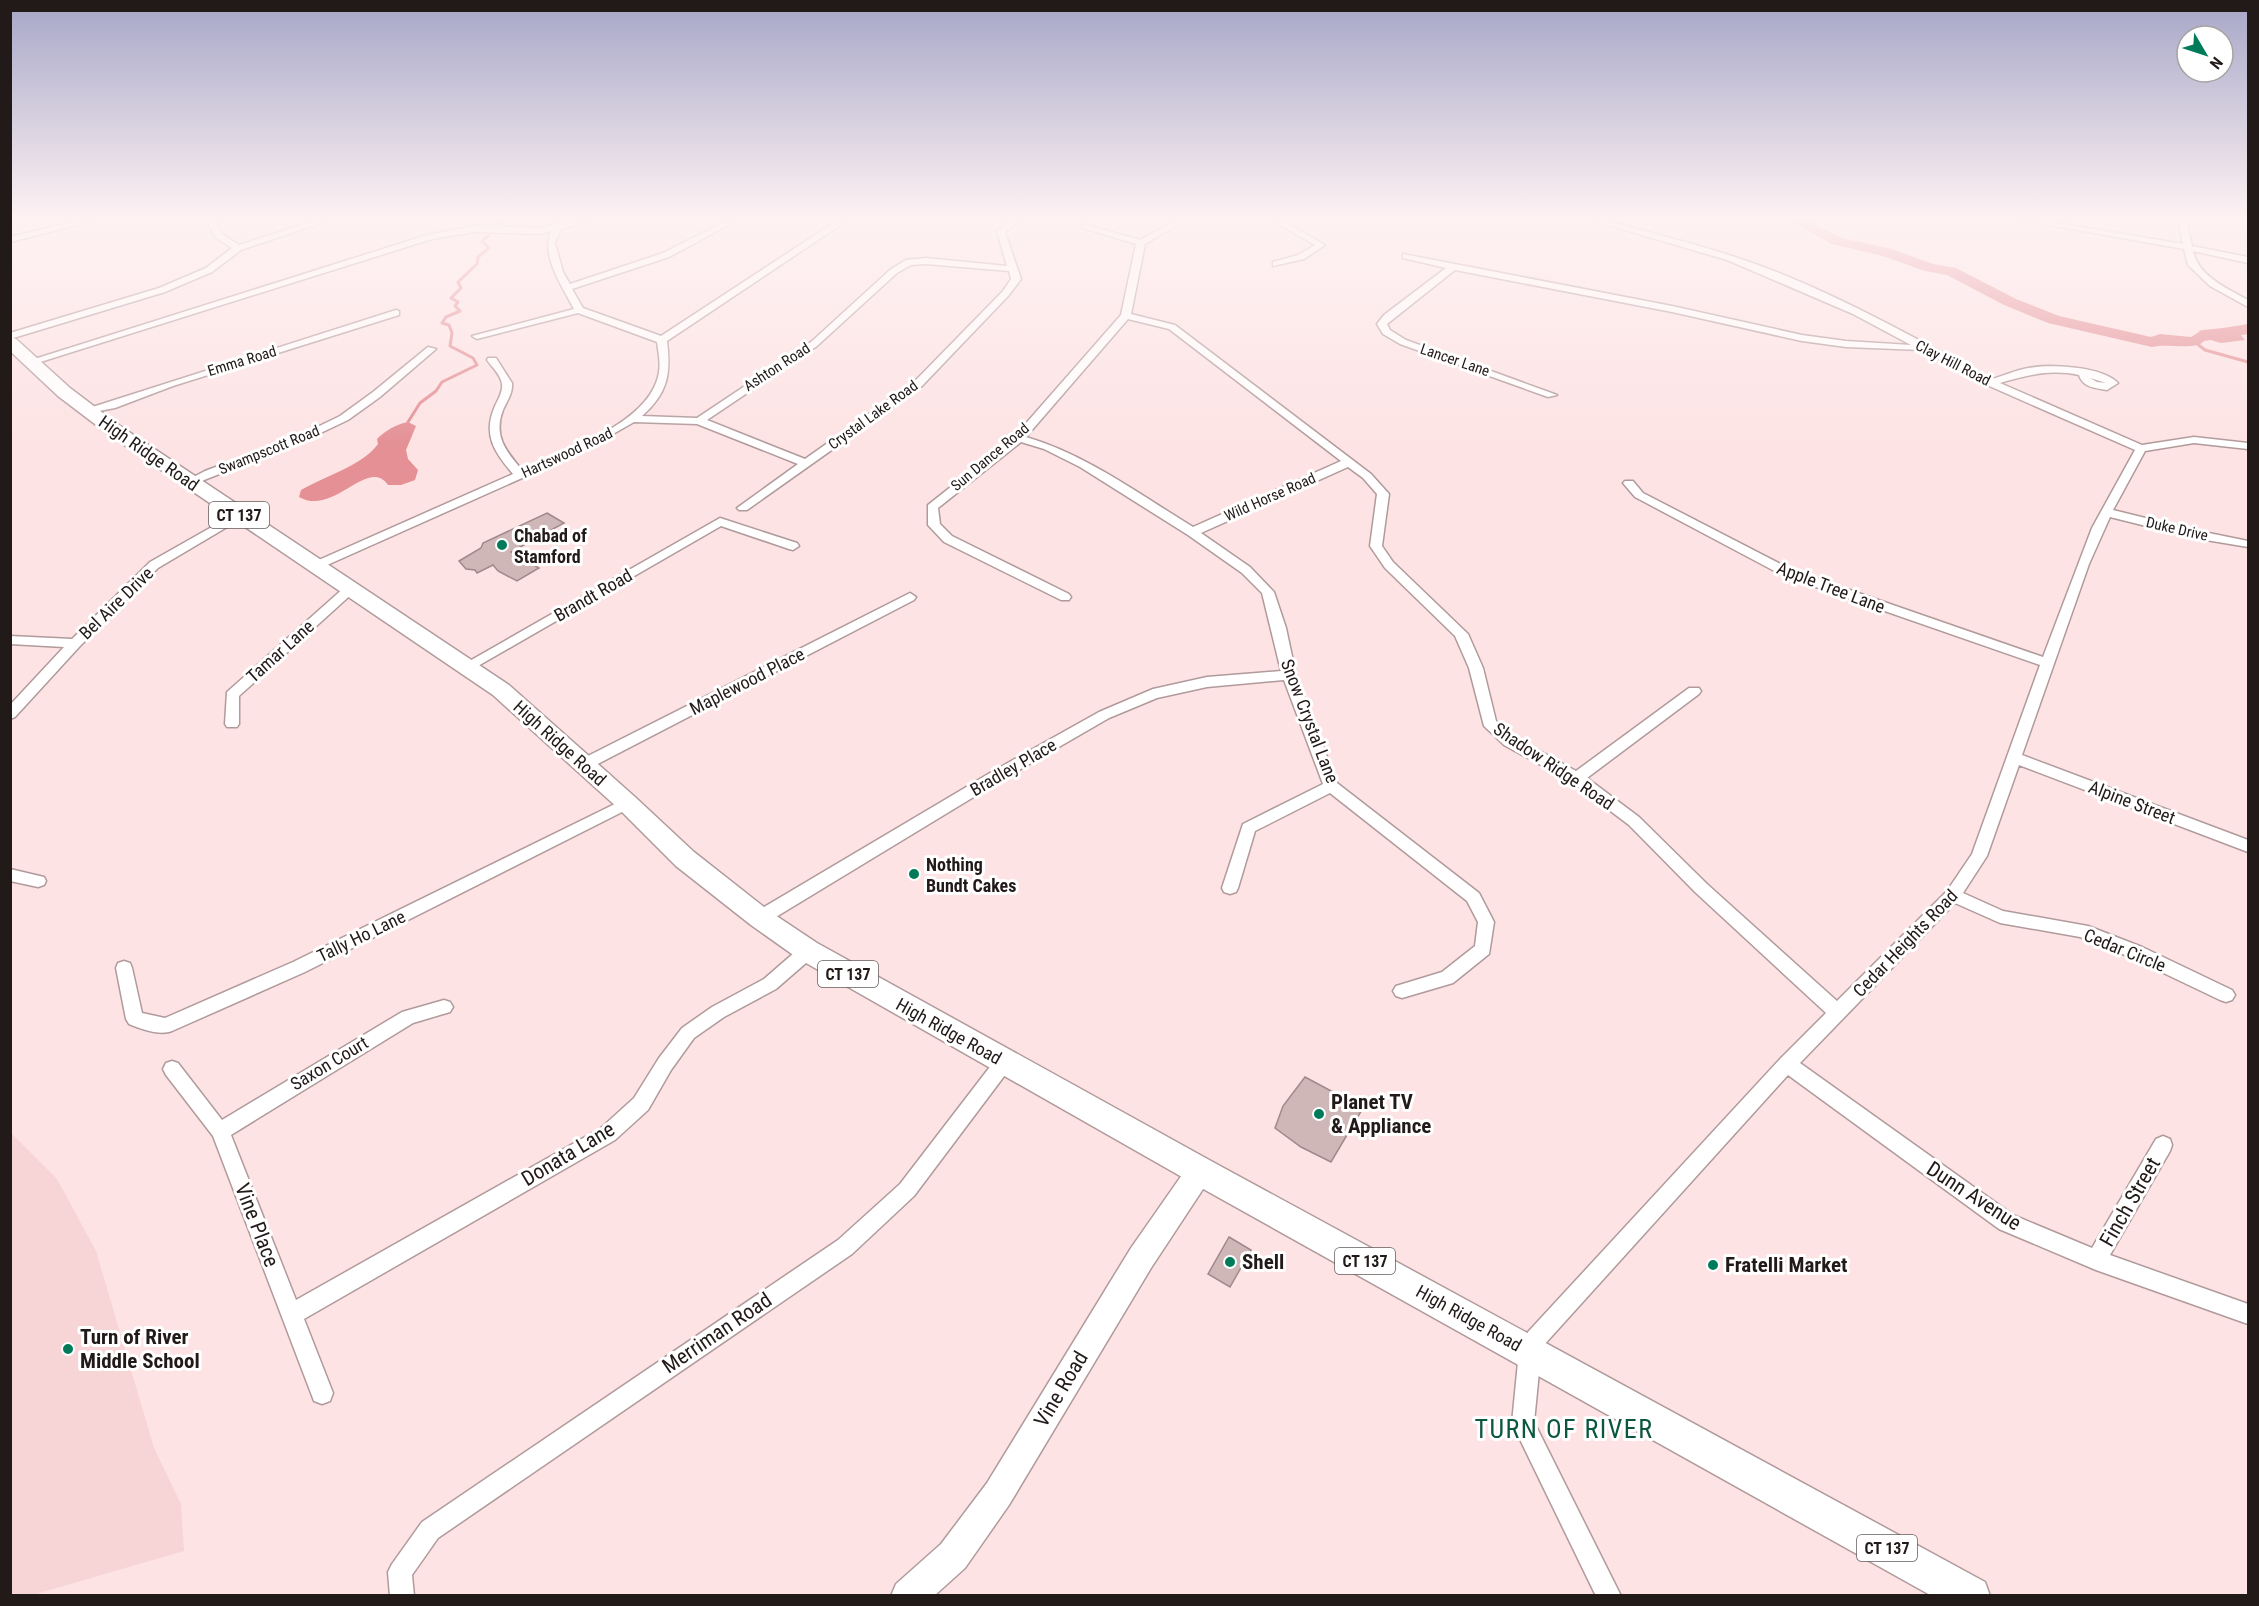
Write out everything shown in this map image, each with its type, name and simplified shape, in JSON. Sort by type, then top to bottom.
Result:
[{"type":"main road","name":"High Ridge Road","points":[[10,342],[87,410],[190,482],[501,690],[627,803],[685,859],[760,918],[808,951],[1200,1171],[1971,1596]]},
{"type":"street","points":[[10,336],[142,295]]},
{"type":"street","points":[[30,362],[245,295]]},
{"type":"street","points":[[572,295],[579,310]]},
{"type":"street","points":[[477,336],[579,310],[662,340],[730,295]]},
{"type":"street","name":"Ashton Road","points":[[699,421],[814,344],[868,295]]},
{"type":"street","name":"Crystal Lake Road","points":[[743,508],[918,384],[1004,295]]},
{"type":"street","name":"Sun Dance Road","points":[[1065,597],[948,539],[934,525],[932,507],[1019,438],[1126,316],[1130,295]]},
{"type":"street","name":"Lancer Lane","points":[[1416,295],[1387,317],[1382,324],[1386,333],[1552,395]]},
{"type":"street","points":[[1599,295],[1802,338],[1846,344],[1923,348]]},
{"type":"street","name":"Clay Hill Road","points":[[1816,295],[1856,312],[1991,383],[2141,449]]},
{"type":"street","points":[[2232,295],[2248,304]]},
{"type":"street","name":"Emma Road","points":[[87,410],[111,406],[170,384],[396,312]]},
{"type":"street","name":"Shadow Ridge Road","points":[[1126,316],[1172,327],[1367,476],[1383,494],[1376,546],[1389,565],[1461,634],[1476,668],[1489,723],[1509,741],[1577,778],[1634,821],[1701,888],[1838,1013]]},
{"type":"street","name":"Hartswood Road","points":[[315,566],[606,436],[633,419],[660,389],[665,369],[662,340]]},
{"type":"street","name":"Swampscott Road","points":[[190,482],[233,463],[301,440],[347,416],[431,349]]},
{"type":"street","points":[[492,360],[507,381],[508,390],[496,412],[494,432],[496,445],[520,475]]},
{"type":"street","points":[[1991,383],[2013,375],[2044,369],[2064,369],[2084,374]]},
{"type":"street","points":[[633,419],[699,421],[806,463]]},
{"type":"street","name":"Snow Crystal Lane","points":[[1019,438],[1048,447],[1084,465],[1192,532],[1246,570],[1268,591],[1289,675],[1331,786],[1473,897],[1486,922],[1483,949],[1447,978],[1402,991]]},
{"type":"street","points":[[2141,449],[2171,440],[2191,439],[2248,446]]},
{"type":"street","name":"Cedar Heights Road","points":[[1530,1352],[1535,1339],[1786,1064],[1953,895],[1979,856],[2083,564],[2106,512],[2141,449]]},
{"type":"street","name":"Wild Horse Road","points":[[1192,532],[1349,462]]},
{"type":"street","name":"Apple Tree Lane","points":[[1629,483],[1639,495],[1788,573],[2048,663]]},
{"type":"street","name":"Duke Drive","points":[[2106,512],[2194,534],[2248,544]]},
{"type":"street","name":"Bel Aire Drive","points":[[10,714],[75,643],[154,565],[240,515]]},
{"type":"street","name":"Brandt Road","points":[[466,667],[720,522],[793,546]]},
{"type":"street","name":"Tamar Lane","points":[[232,724],[232,695],[350,589]]},
{"type":"street","name":"Maplewood Place","points":[[583,765],[910,597]]},
{"type":"street","points":[[10,640],[75,643]]},
{"type":"street","name":"Bradley Place","points":[[760,918],[995,777],[1104,715],[1153,694],[1207,682],[1289,675]]},
{"type":"street","points":[[1577,778],[1694,691]]},
{"type":"street","name":"Alpine Street","points":[[2015,758],[2248,846]]},
{"type":"street","points":[[1230,888],[1248,828],[1331,786]]},
{"type":"street","name":"Tally Ho Lane","points":[[124,968],[135,1019],[166,1026],[299,967],[627,803]]},
{"type":"street","points":[[10,875],[38,881]]},
{"type":"street","name":"Cedar Circle","points":[[1953,895],[2000,917],[2082,931],[2136,952],[2226,995]]},
{"type":"street","name":"Donata Lane","points":[[291,1315],[609,1134],[641,1104],[665,1064],[688,1033],[718,1012],[770,984],[808,951]]},
{"type":"street","name":"Saxon Court","points":[[220,1131],[408,1017],[444,1007]]},
{"type":"street","name":"Merriman Road","points":[[401,1584],[430,1530],[845,1247],[907,1190],[1005,1061]]},
{"type":"street","name":"Dunn Avenue","points":[[1786,1064],[2006,1222],[2096,1260],[2248,1314]]},
{"type":"street","name":"Vine Place","points":[[172,1069],[220,1131],[322,1392]]},
{"type":"street","name":"Finch Street","points":[[2096,1260],[2163,1145]]},
{"type":"street","name":"Vine Road","points":[[908,1596],[953,1556],[998,1494],[1141,1258],[1200,1171]]},
{"type":"street","points":[[1530,1352],[1523,1423],[1610,1596]]},
{"type":"shaded area","points":[[2248,326],[2248,332],[2241,335],[2245,340],[2221,343],[2200,337],[2199,331],[2202,330]]},
{"type":"shaded area","points":[[408,422],[416,426],[406,450],[408,459],[418,470],[415,480],[401,485],[388,485],[380,478],[371,477],[325,499],[312,501],[299,497],[301,490],[363,458],[378,444],[377,439],[387,431]]},
{"type":"shaded area","name":"Turn of River Middle School","points":[[11,1133],[57,1179],[96,1251],[154,1448],[181,1504],[184,1551],[29,1596],[10,1595]]},
{"type":"building","name":"Chabad of Stamford","points":[[547,513],[564,523],[511,552],[539,568],[517,581],[498,571],[493,565],[477,573],[475,570],[466,569],[459,561],[481,548],[483,543]]},
{"type":"building","name":"Planet TV & Appliance","points":[[1305,1077],[1363,1108],[1331,1162],[1301,1147],[1275,1128],[1283,1106]]},
{"type":"building","name":"Shell","points":[[1229,1237],[1251,1250],[1230,1287],[1208,1274]]},
{"type":"waterway","points":[[408,422],[420,403],[436,391],[442,382],[477,365],[473,358],[450,346],[452,333],[449,325],[442,323],[446,317],[460,311],[455,306],[458,302],[451,298],[454,295]]},
{"type":"waterway","points":[[1997,295],[2054,320],[2152,342],[2160,339],[2195,342],[2199,337],[2248,329]]},
{"type":"waterway","points":[[2195,342],[2205,350],[2248,362]]},
{"type":"place","name":"Chabad of Stamford","points":[[502,545]]},
{"type":"place","name":"Nothing Bundt Cakes","points":[[914,874]]},
{"type":"place","name":"Planet TV & Appliance","points":[[1319,1114]]},
{"type":"place","name":"Shell","points":[[1230,1262]]},
{"type":"place","name":"Fratelli Market","points":[[1713,1265]]},
{"type":"place","name":"Turn of River Middle School","points":[[68,1349]]},
{"type":"district","name":"TURN OF RIVER","points":[[1564,1429]]}]
